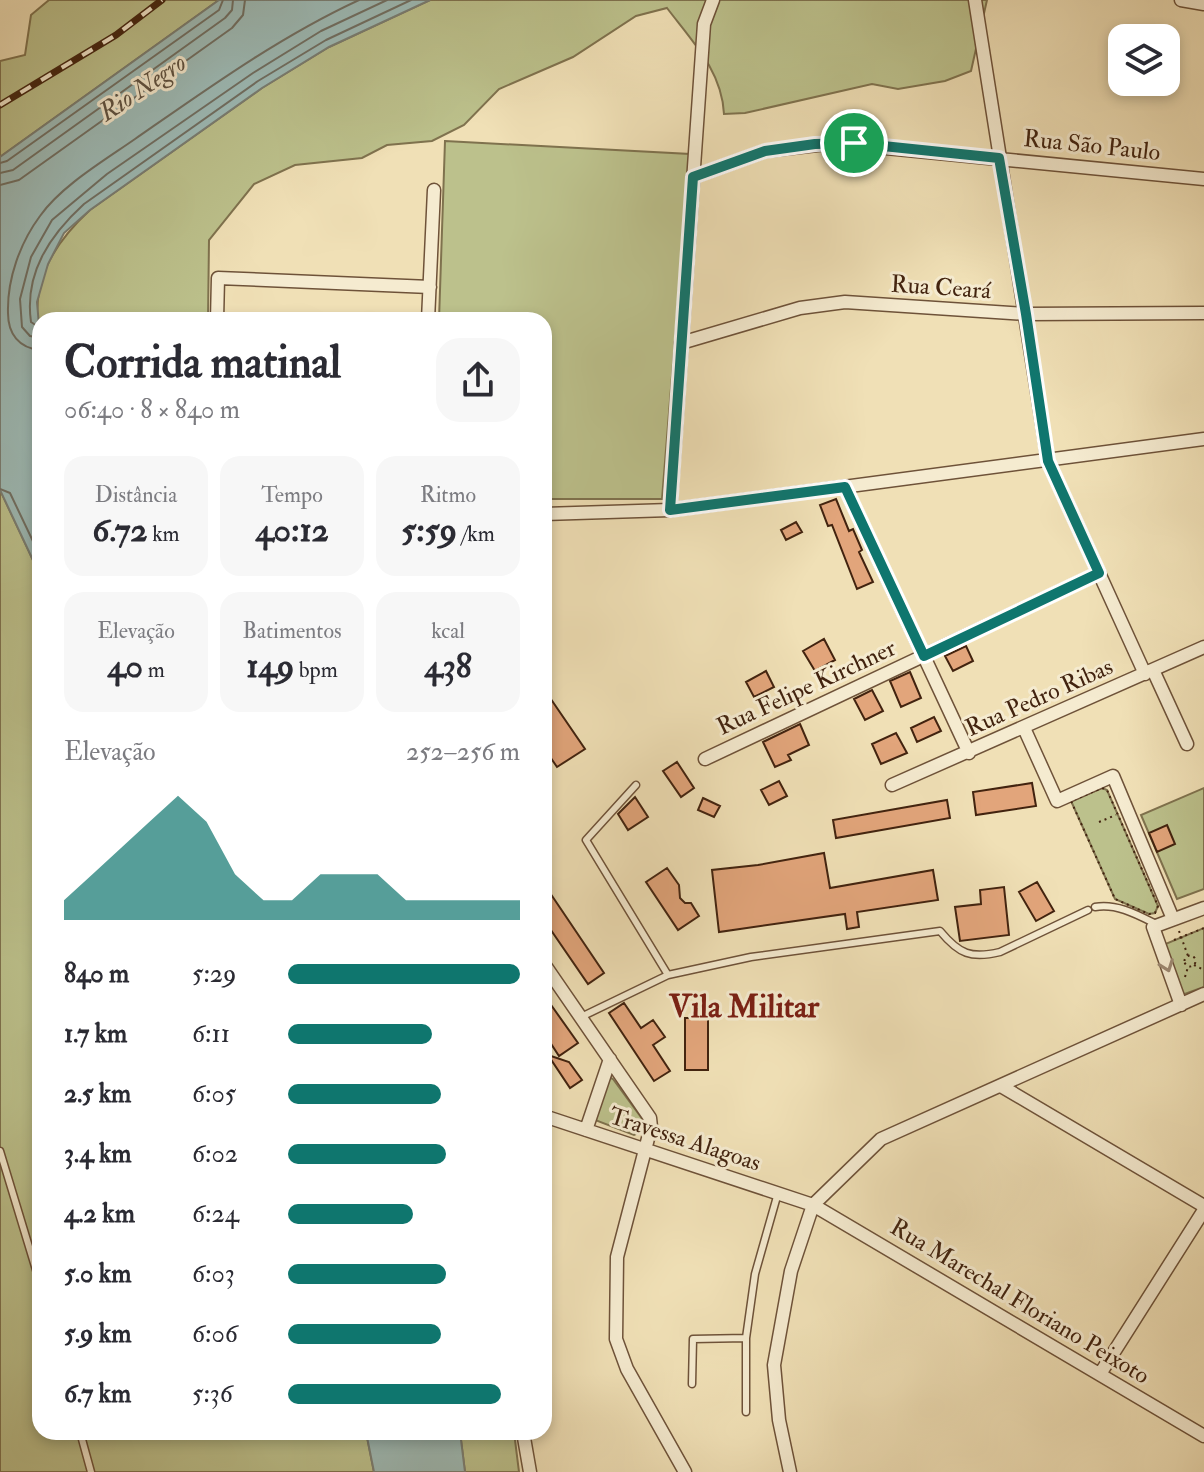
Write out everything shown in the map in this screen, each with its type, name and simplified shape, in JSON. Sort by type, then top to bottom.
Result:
[{"type":"street","points":[[670,510],[704,24],[713,0]]},
{"type":"street","points":[[975,0],[1048,461],[1099,573],[1187,744]]},
{"type":"street","points":[[1181,0],[1204,4]]},
{"type":"street","name":"Rua São Paulo","points":[[693,177],[765,151],[815,144],[854,143],[1204,179]]},
{"type":"street","points":[[428,312],[434,190]]},
{"type":"street","points":[[217,312],[218,278],[430,287]]},
{"type":"street","name":"Rua Ceará","points":[[681,343],[800,308],[833,303],[1026,314],[1204,313]]},
{"type":"street","points":[[552,514],[670,510],[1204,439]]},
{"type":"street","points":[[845,487],[969,753]]},
{"type":"street","name":"Rua Felipe Kirchner","points":[[705,759],[1099,573]]},
{"type":"street","name":"Rua Pedro Ribas","points":[[892,785],[1204,647]]},
{"type":"street","points":[[1024,728],[1057,801],[1113,776],[1122,812],[1173,919]]},
{"type":"street","points":[[1181,1005],[1153,928],[1204,908]]},
{"type":"street","points":[[552,975],[650,1118],[651,1127],[617,1257],[616,1339],[627,1369],[685,1472]]},
{"type":"street","points":[[790,1472],[779,1420],[774,1365],[791,1271],[813,1205],[881,1139],[1204,994]]},
{"type":"street","points":[[586,1130],[610,1059]]},
{"type":"street","points":[[1001,1086],[1204,1208],[1100,1374]]},
{"type":"street","name":"Travessa Alagoas","points":[[552,1119],[813,1205]]},
{"type":"street","name":"Rua Marechal Floriano Peixoto","points":[[813,1205],[1204,1436]]},
{"type":"street","points":[[524,1440],[530,1472]]},
{"type":"lane","points":[[636,785],[586,840],[668,975]]},
{"type":"lane","points":[[581,1017],[668,975],[751,957],[940,931],[954,948],[970,955],[985,956],[1000,952],[1091,908],[1114,906],[1158,925]]},
{"type":"lane","points":[[0,1151],[32,1257]]},
{"type":"lane","points":[[746,1412],[746,1338],[755,1274],[778,1193]]},
{"type":"lane","points":[[692,1384],[693,1339],[746,1338]]},
{"type":"lane","points":[[82,1440],[91,1472]]},
{"type":"path","points":[[1106,788],[1122,812],[1158,906],[1155,913],[1149,914],[1115,899],[1071,801],[1106,788]]},
{"type":"path","points":[[1099,822],[1122,812]]},
{"type":"path","points":[[1173,919],[1188,956],[1195,959],[1194,965]]},
{"type":"path","points":[[1172,941],[1204,928]]},
{"type":"path","points":[[1188,956],[1185,964],[1204,970]]},
{"type":"green space","points":[[49,0],[219,0],[0,157],[0,61],[25,55],[31,15]]},
{"type":"green space","points":[[430,0],[987,0],[971,71],[945,81],[898,89],[872,84],[745,113],[724,114],[712,70],[667,8],[636,16],[573,57],[499,89],[464,125],[432,141],[387,145],[362,158],[295,165],[254,184],[209,240],[208,312],[37,312],[41,283],[47,267],[65,237],[90,210],[262,88],[329,47]]},
{"type":"green space","points":[[445,141],[690,154],[662,499],[552,499],[552,312],[439,312]]},
{"type":"green space","points":[[0,490],[32,558],[32,1440],[368,1440],[374,1472],[0,1472]]},
{"type":"green space","points":[[1102,788],[1107,790],[1158,906],[1155,913],[1149,914],[1115,899],[1071,801]]},
{"type":"green space","points":[[1204,788],[1204,889],[1177,899],[1141,815]]},
{"type":"green space","points":[[1204,928],[1204,987],[1182,995],[1163,945]]},
{"type":"green space","points":[[609,1077],[643,1120],[643,1131],[634,1135],[595,1120]]},
{"type":"green space","points":[[461,1440],[515,1440],[519,1472],[465,1472]]},
{"type":"water","name":"Rio Negro","points":[[219,0],[430,0],[329,47],[262,88],[90,210],[64,233],[48,264],[37,302],[38,312],[32,312],[32,558],[0,490],[0,157]]},
{"type":"water","points":[[368,1440],[461,1440],[465,1472],[374,1472]]},
{"type":"building","points":[[836,499],[849,531],[853,529],[862,550],[859,552],[873,582],[857,589],[832,525],[828,526],[820,505]]},
{"type":"building","points":[[796,522],[802,532],[786,540],[781,530]]},
{"type":"building","points":[[824,639],[835,660],[815,671],[803,651]]},
{"type":"building","points":[[966,646],[973,661],[953,671],[945,656]]},
{"type":"building","points":[[766,671],[774,687],[754,697],[746,682]]},
{"type":"building","points":[[910,672],[921,698],[901,707],[890,681]]},
{"type":"building","points":[[872,690],[883,711],[865,720],[854,699]]},
{"type":"building","points":[[552,701],[585,749],[557,767],[552,760]]},
{"type":"building","points":[[934,717],[941,731],[917,742],[911,728]]},
{"type":"building","points":[[800,724],[809,745],[788,755],[791,760],[775,767],[763,742]]},
{"type":"building","points":[[896,733],[907,753],[881,764],[872,744]]},
{"type":"building","points":[[677,762],[694,788],[681,797],[663,771]]},
{"type":"building","points":[[779,781],[787,796],[769,805],[761,790]]},
{"type":"building","points":[[1032,783],[1036,806],[976,815],[973,792]]},
{"type":"building","points":[[635,797],[648,817],[628,830],[618,814]]},
{"type":"building","points":[[703,798],[720,806],[714,817],[698,810]]},
{"type":"building","points":[[947,800],[950,818],[836,838],[833,820]]},
{"type":"building","points":[[1167,825],[1175,844],[1157,852],[1149,833]]},
{"type":"building","points":[[824,853],[830,888],[933,870],[938,900],[857,912],[859,927],[847,929],[845,914],[719,932],[712,870]]},
{"type":"building","points":[[667,868],[679,885],[680,898],[685,903],[691,903],[699,916],[678,930],[646,882]]},
{"type":"building","points":[[1037,882],[1054,911],[1036,921],[1019,892]]},
{"type":"building","points":[[1004,887],[1009,935],[960,941],[955,907],[981,904],[980,890]]},
{"type":"building","points":[[552,896],[604,973],[588,984],[552,932]]},
{"type":"building","points":[[624,1003],[641,1028],[653,1020],[665,1037],[653,1045],[670,1071],[654,1081],[609,1013]]},
{"type":"building","points":[[552,1006],[578,1043],[559,1056],[552,1045]]},
{"type":"building","points":[[685,1018],[708,1018],[708,1070],[685,1070]]},
{"type":"building","points":[[552,1056],[569,1062],[582,1080],[570,1088]]},
{"type":"railway","points":[[0,105],[116,35],[162,0]]},
{"type":"district","name":"Vila Militar","points":[[744,1006]]},
{"type":"route","points":[[854,143],[999,158],[1048,461],[1099,573],[924,656],[845,487],[670,510],[693,177],[765,151],[815,144],[854,143]]}]
